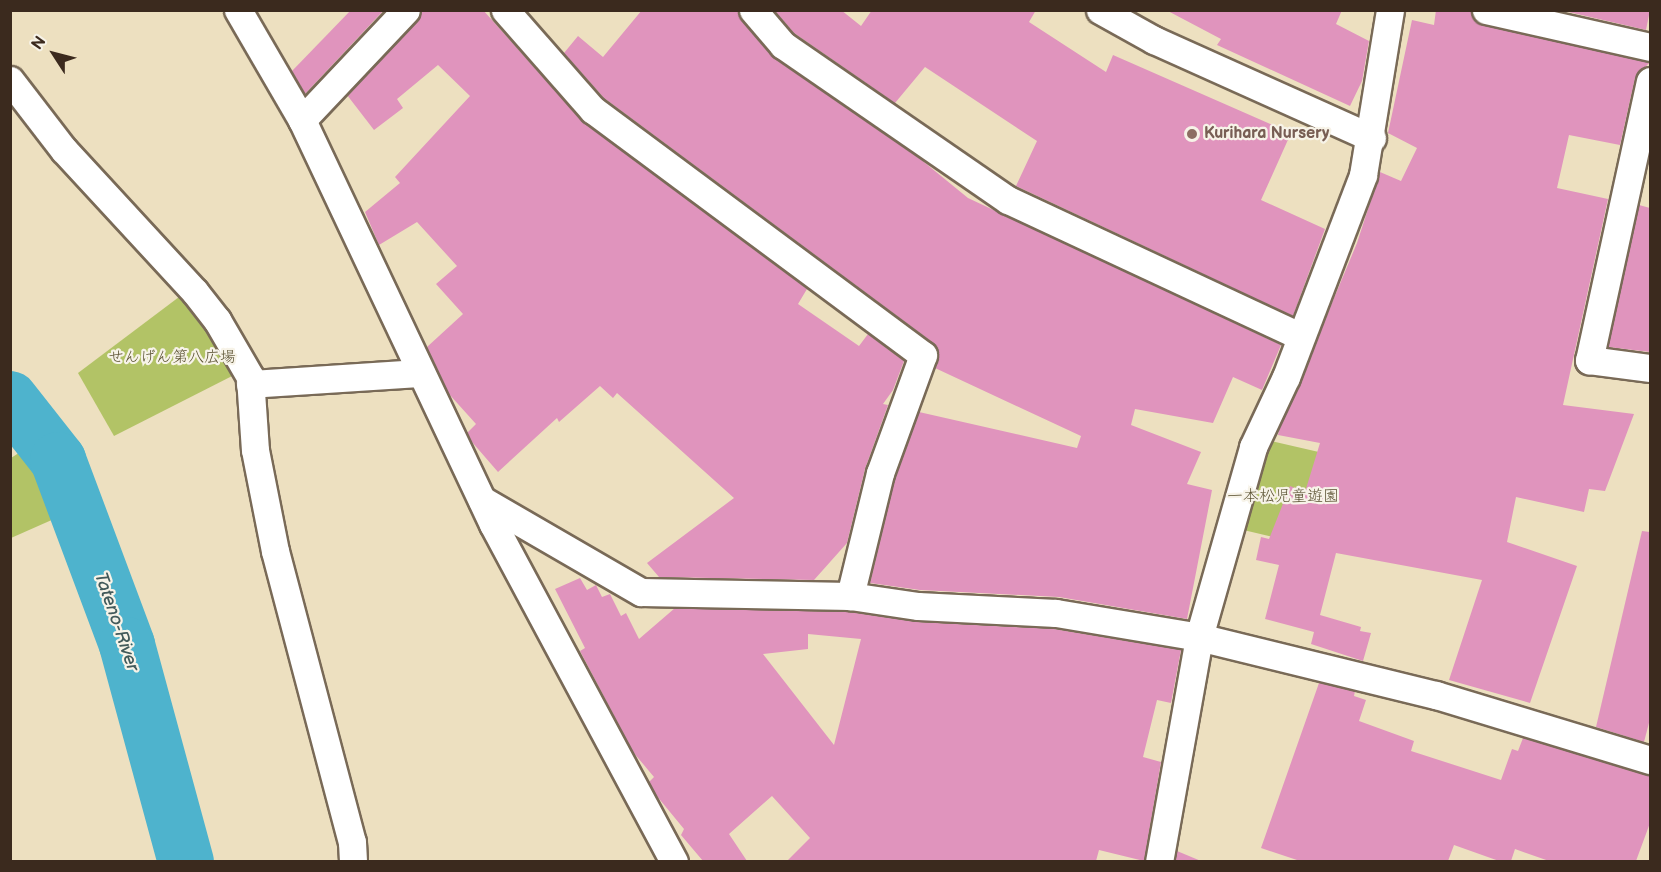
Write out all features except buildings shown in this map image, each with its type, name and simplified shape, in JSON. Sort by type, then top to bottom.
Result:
[{"type":"street","points":[[238,10],[302,120],[482,500],[674,861]]},
{"type":"street","points":[[302,120],[406,10]]},
{"type":"street","points":[[505,10],[593,110],[924,355],[880,473],[850,596]]},
{"type":"street","points":[[753,10],[783,45],[1008,200],[1299,336]]},
{"type":"street","points":[[1100,10],[1154,40],[1372,138]]},
{"type":"street","points":[[1159,861],[1199,637],[1253,447],[1286,377],[1299,336],[1329,267],[1363,175],[1372,138],[1390,10]]},
{"type":"street","points":[[1486,10],[1650,47]]},
{"type":"street","points":[[10,80],[64,150],[200,299],[228,338],[250,384],[255,450],[274,551],[352,842],[353,861]]},
{"type":"street","points":[[1650,81],[1589,360],[1650,368]]},
{"type":"street","points":[[250,384],[421,373]]},
{"type":"street","points":[[482,500],[641,592],[850,596],[918,606],[1056,613],[1199,637],[1436,694],[1650,760]]},
{"type":"green space","name":"せんげん第八広場","points":[[179,297],[238,373],[114,436],[78,373]]},
{"type":"green space","name":"一本松児童遊園","points":[[1258,438],[1334,456],[1313,546],[1237,529]]},
{"type":"green space","points":[[28,447],[63,515],[11,538],[11,458]]},
{"type":"waterway","name":"Tateno-River","points":[[10,399],[58,460],[127,645],[186,862]]},
{"type":"place","name":"Kurihara Nursery","points":[[1192,134]]}]
